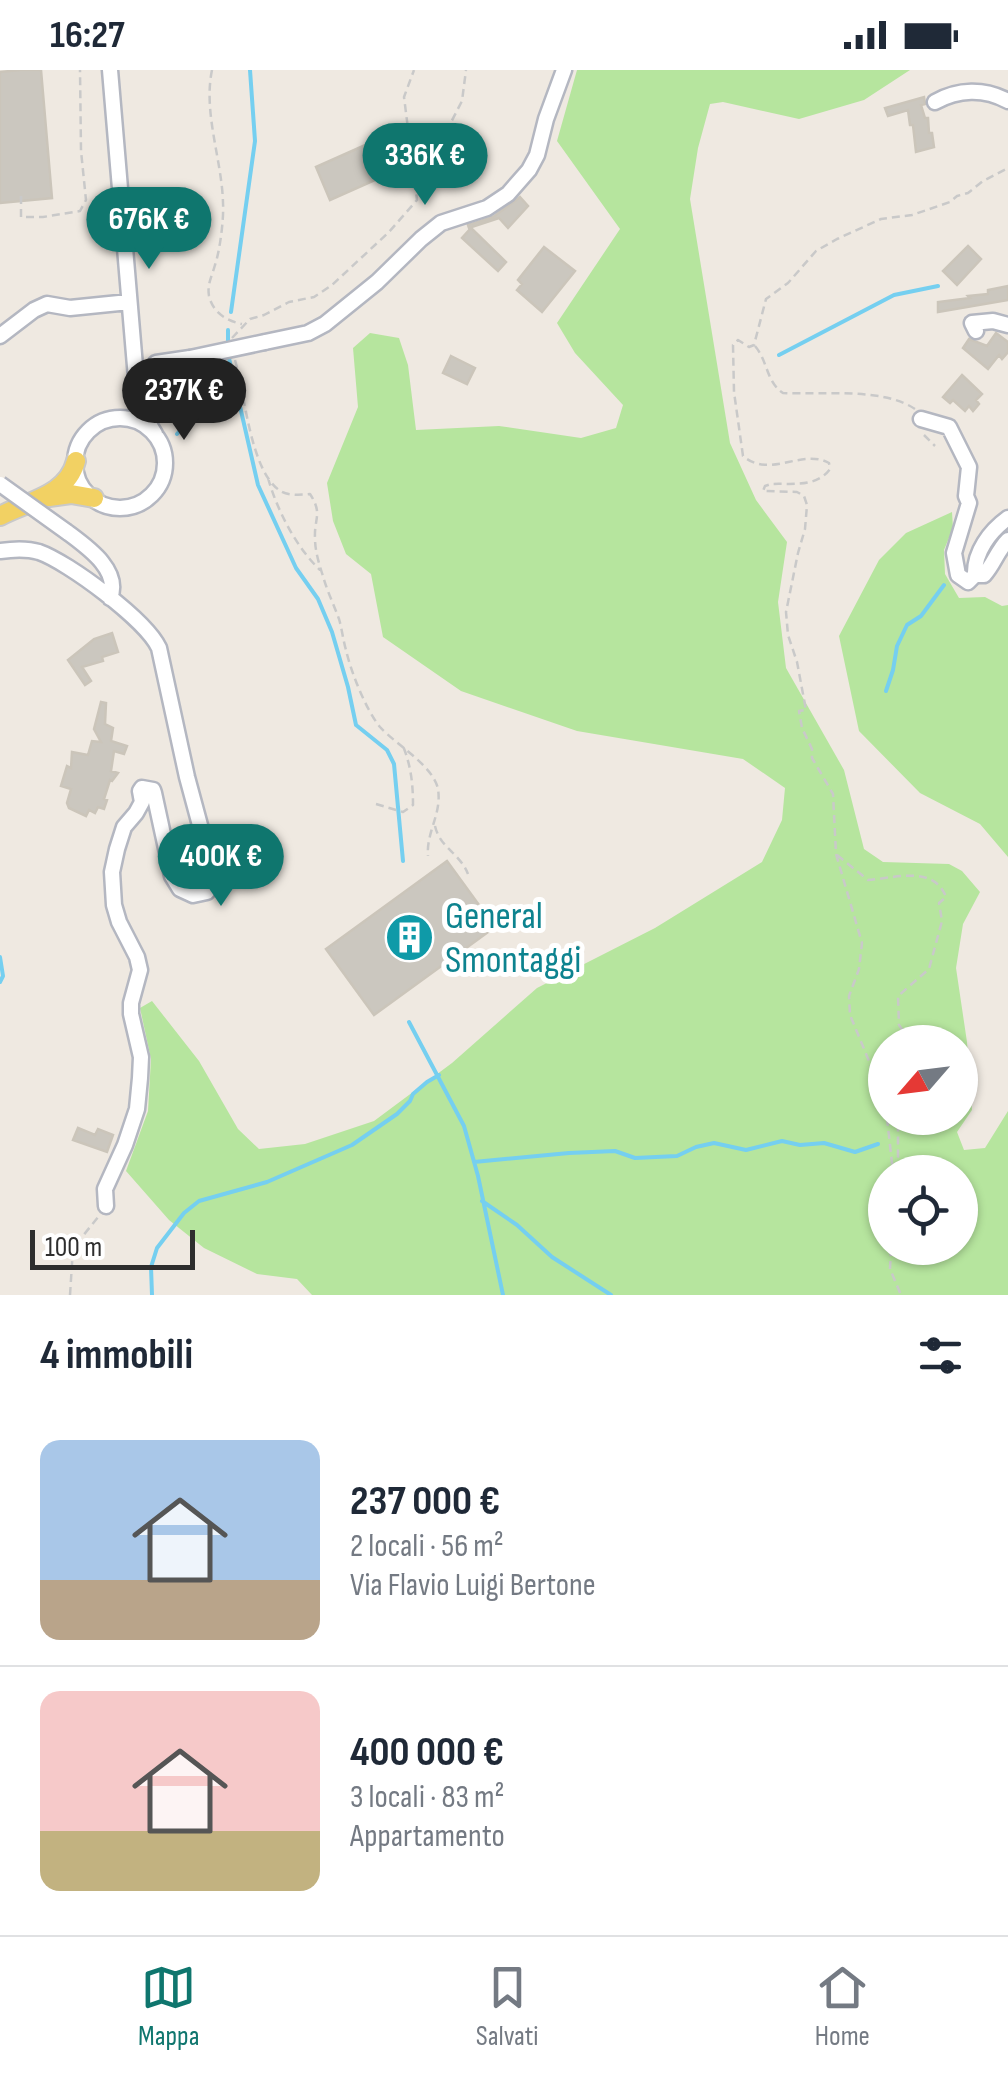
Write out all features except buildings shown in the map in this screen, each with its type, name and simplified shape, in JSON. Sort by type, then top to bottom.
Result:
[{"type":"main road","points":[[0,516],[64,484],[76,460]]},
{"type":"main road","points":[[39,499],[62,494],[94,498]]},
{"type":"street","points":[[110,70],[137,390],[142,411],[162,446],[165,460],[158,487],[137,504],[109,506],[84,490],[76,460],[87,432],[99,423],[129,418],[155,434]]},
{"type":"street","points":[[156,363],[308,333],[365,292],[441,223],[487,208],[508,194],[537,155],[564,70]]},
{"type":"street","points":[[935,102],[948,95],[972,91],[1008,100]]},
{"type":"street","points":[[0,336],[40,306],[70,308],[130,302]]},
{"type":"street","points":[[976,331],[972,323],[993,321],[1008,325]]},
{"type":"street","points":[[117,418],[134,404],[137,390]]},
{"type":"street","points":[[921,419],[949,427],[969,467],[969,503],[954,553],[958,575],[968,582],[975,575],[975,560],[983,546],[1008,518]]},
{"type":"street","points":[[0,484],[99,558],[112,586],[110,598]]},
{"type":"street","points":[[975,575],[984,575],[994,555],[1008,540]]},
{"type":"street","points":[[0,551],[16,549],[56,560],[134,616],[154,637],[214,883],[201,896],[176,886],[154,792],[142,788],[142,802],[124,827],[112,872],[119,922],[138,957],[140,970],[131,1014],[142,1057],[137,1110],[105,1189],[106,1206]]},
{"type":"path","points":[[21,196],[22,216],[80,211],[86,200],[80,70]]},
{"type":"path","points":[[212,70],[210,98],[224,206],[209,296],[216,312],[244,325]]},
{"type":"path","points":[[231,342],[250,319],[289,302],[314,297],[332,286],[417,200],[404,96],[414,70]]},
{"type":"path","points":[[446,132],[462,100],[466,70]]},
{"type":"path","points":[[754,346],[766,300],[816,251],[881,220],[938,207],[1008,168]]},
{"type":"path","points":[[754,346],[738,340],[733,345],[734,392],[744,456],[752,463],[782,464],[805,457],[829,462],[830,469],[822,480],[771,484],[763,492],[797,492],[804,496],[807,505],[786,612],[788,635],[806,710],[799,711],[802,728],[812,758],[833,794],[836,854],[862,943],[859,970],[848,996],[850,1016],[868,1056]]},
{"type":"path","points":[[754,346],[763,357],[770,382],[783,393],[884,397],[906,403],[916,409],[925,438],[935,446]]},
{"type":"path","points":[[234,357],[260,464],[280,492],[310,494],[317,505],[319,517],[314,534],[321,572],[360,689],[380,728],[402,745],[437,784],[438,804],[427,839],[428,856]]},
{"type":"path","points":[[267,476],[303,554],[321,572]]},
{"type":"path","points":[[376,804],[403,812],[413,805],[409,761],[402,745]]},
{"type":"path","points":[[434,825],[442,844],[462,861],[468,874]]},
{"type":"path","points":[[836,854],[868,880],[932,878],[946,897],[939,903],[942,921],[929,969],[898,996],[899,1025]]},
{"type":"path","points":[[456,874],[465,868]]},
{"type":"path","points":[[70,1295],[74,1248],[106,1206]]},
{"type":"path","points":[[890,1265],[901,1295]]},
{"type":"green space","points":[[577,70],[910,70],[864,100],[799,119],[723,102],[710,104],[690,199],[730,443],[756,500],[787,542],[778,602],[786,668],[844,770],[864,849],[883,862],[949,864],[962,871],[980,892],[963,924],[956,968],[964,1025],[868,1025],[868,1135],[958,1135],[964,1150],[985,1148],[1008,1111],[1008,1295],[312,1295],[297,1279],[257,1274],[204,1248],[169,1220],[126,1171],[148,1111],[151,1059],[140,1008],[152,1001],[199,1061],[238,1129],[259,1149],[305,1144],[374,1121],[452,1063],[537,988],[655,928],[762,862],[782,820],[785,788],[743,759],[577,731],[461,691],[383,637],[371,574],[346,554],[333,521],[327,483],[358,407],[353,348],[370,333],[399,338],[408,365],[416,430],[499,426],[581,438],[616,428],[623,405],[575,353],[557,323],[620,229],[557,141]]},
{"type":"green space","points":[[952,512],[953,528],[944,550],[945,574],[959,598],[985,597],[1008,605],[1008,857],[980,824],[920,793],[859,731],[839,636],[879,560],[906,533]]},
{"type":"waterway","points":[[231,312],[255,141],[250,70]]},
{"type":"waterway","points":[[779,355],[894,295],[938,286]]},
{"type":"waterway","points":[[228,330],[228,345]]},
{"type":"waterway","points":[[228,354],[258,485],[296,568],[318,599],[332,632],[356,725],[387,750],[394,764],[403,861]]},
{"type":"waterway","points":[[177,434],[232,372]]},
{"type":"waterway","points":[[886,691],[897,646],[907,625],[921,616],[944,585]]},
{"type":"waterway","points":[[0,957],[0,982]]},
{"type":"waterway","points":[[409,1022],[464,1126],[503,1295]]},
{"type":"waterway","points":[[152,1295],[151,1267],[157,1248],[184,1213],[199,1201],[267,1182],[352,1145],[397,1114],[413,1094],[439,1075]]},
{"type":"waterway","points":[[474,1162],[615,1151],[635,1158],[677,1156],[714,1143],[746,1150],[782,1141],[800,1145],[824,1143],[855,1152],[878,1144]]},
{"type":"waterway","points":[[482,1201],[517,1225],[552,1257],[611,1295]]},
{"type":"place","name":"General Smontaggi","points":[[410,938]]}]
